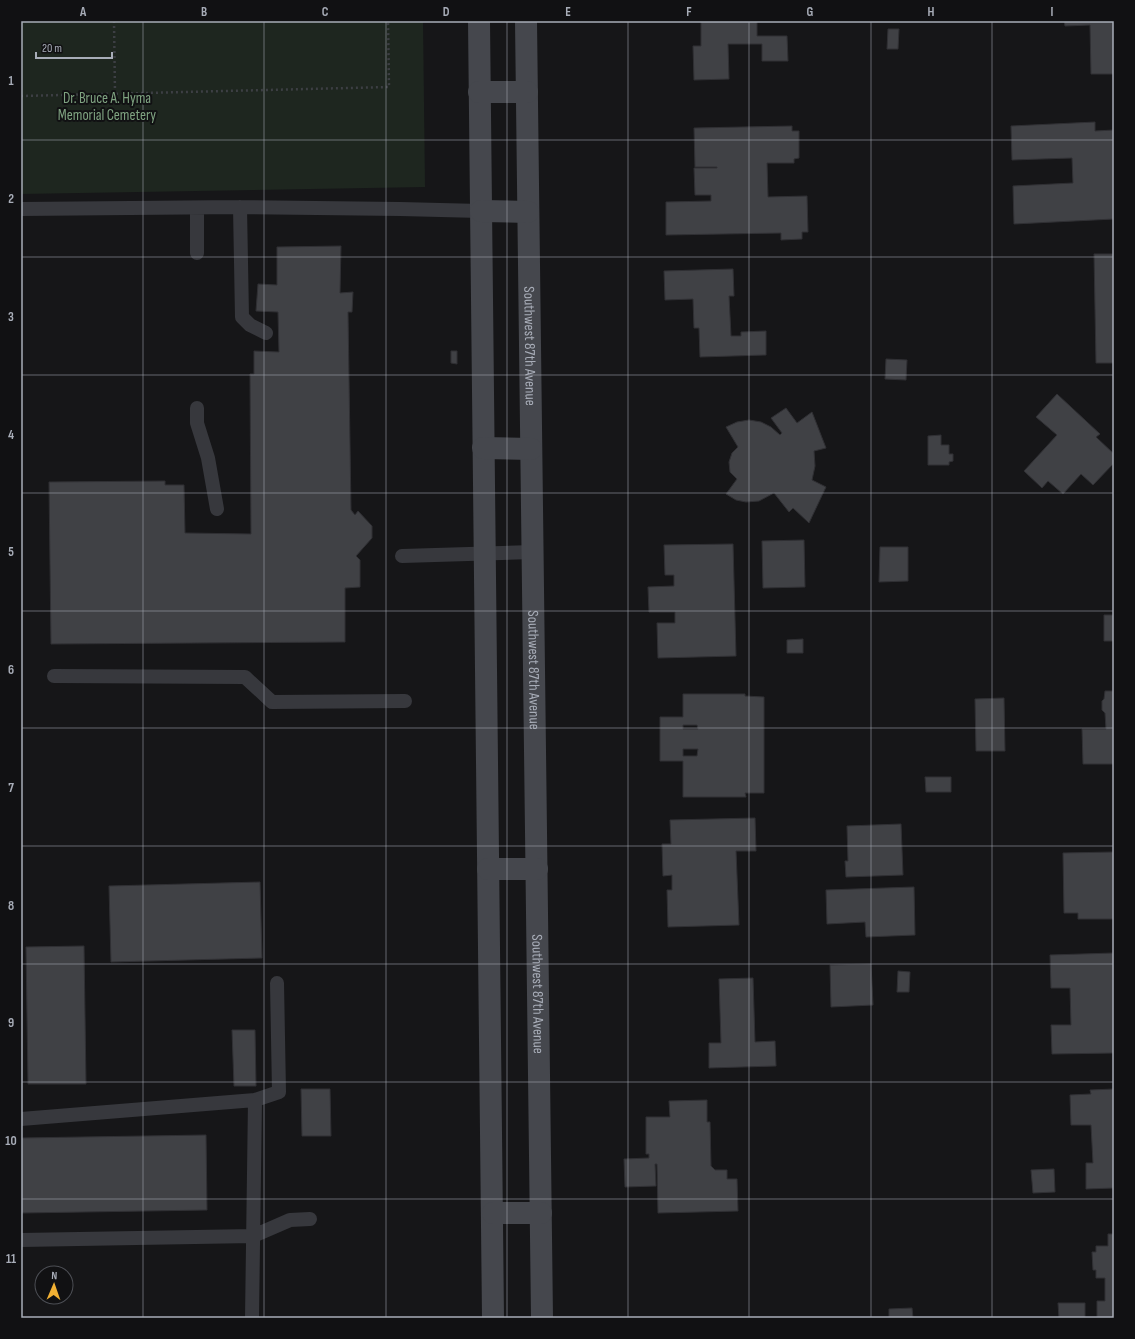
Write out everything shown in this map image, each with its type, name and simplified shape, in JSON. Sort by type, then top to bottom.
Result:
[{"type":"main road","points":[[479,21],[494,1318]]},
{"type":"main road","name":"Southwest 87th Avenue","points":[[526,21],[542,1318]]},
{"type":"main road","points":[[479,92],[527,92]]},
{"type":"main road","points":[[481,211],[528,212]]},
{"type":"main road","points":[[483,448],[531,449]]},
{"type":"main road","points":[[488,869],[537,869]]},
{"type":"main road","points":[[493,1213],[541,1213]]},
{"type":"lane","points":[[240,207],[242,317],[250,325],[266,333]]},
{"type":"lane","points":[[21,208],[240,207],[481,211]]},
{"type":"lane","points":[[197,208],[197,253]]},
{"type":"lane","points":[[197,408],[197,423],[208,458],[216,509]]},
{"type":"lane","points":[[402,556],[532,552]]},
{"type":"lane","points":[[54,676],[245,677],[272,702],[405,701]]},
{"type":"lane","points":[[21,1119],[255,1100],[279,1092],[276,984]]},
{"type":"lane","points":[[252,1318],[255,1100]]},
{"type":"lane","points":[[21,1240],[253,1236],[290,1220],[310,1219]]},
{"type":"path","points":[[114,21],[115,93]]},
{"type":"path","points":[[21,96],[389,87],[388,21]]},
{"type":"green space","name":"Dr. Bruce A. Hyma Memorial Cemetery","points":[[21,21],[423,21],[425,187],[21,194]]},
{"type":"building","points":[[701,21],[757,21],[757,36],[787,36],[788,61],[762,61],[762,44],[728,44],[729,79],[694,80],[693,46],[701,46]]},
{"type":"building","points":[[1064,21],[1114,21],[1114,74],[1091,74],[1090,25],[1065,26]]},
{"type":"building","points":[[888,29],[899,29],[898,49],[887,49]]},
{"type":"building","points":[[1095,122],[1095,131],[1114,130],[1114,219],[1014,224],[1013,186],[1073,183],[1072,158],[1012,160],[1011,126]]},
{"type":"building","points":[[792,126],[792,131],[799,131],[799,158],[794,159],[794,163],[767,163],[768,197],[807,196],[808,232],[802,232],[802,239],[781,240],[781,233],[666,235],[666,202],[711,201],[711,195],[695,195],[694,168],[717,167],[695,167],[694,128]]},
{"type":"building","points":[[341,246],[340,293],[353,292],[352,312],[348,312],[351,510],[355,515],[358,511],[372,526],[372,538],[356,556],[360,560],[360,587],[345,588],[345,642],[51,644],[49,482],[165,481],[165,485],[184,485],[185,533],[251,534],[250,374],[254,374],[254,351],[279,352],[278,312],[256,311],[258,284],[277,285],[277,247]]},
{"type":"building","points":[[1094,254],[1114,254],[1114,363],[1096,363]]},
{"type":"building","points":[[733,269],[734,296],[729,296],[731,336],[741,336],[741,332],[766,331],[766,355],[700,357],[699,328],[694,328],[693,299],[665,300],[664,271]]},
{"type":"building","points":[[451,351],[457,351],[457,364],[451,363]]},
{"type":"building","points":[[886,359],[907,360],[906,380],[885,379]]},
{"type":"building","points":[[1057,394],[1100,434],[1096,437],[1114,454],[1114,463],[1093,485],[1081,474],[1063,494],[1048,481],[1042,488],[1024,471],[1057,435],[1036,417]]},
{"type":"building","points":[[786,408],[797,423],[812,412],[826,448],[814,451],[815,466],[812,480],[826,487],[809,523],[793,508],[789,512],[774,493],[759,501],[746,502],[736,500],[726,494],[737,479],[730,472],[729,462],[732,453],[738,447],[726,427],[737,422],[749,420],[761,422],[771,427],[780,435],[782,433],[771,418]]},
{"type":"building","points":[[941,435],[941,445],[949,445],[949,454],[953,454],[953,461],[949,462],[949,465],[928,465],[928,436]]},
{"type":"building","points":[[804,540],[805,587],[763,588],[762,541]]},
{"type":"building","points":[[733,544],[736,656],[658,658],[657,623],[675,623],[675,612],[649,612],[648,587],[674,586],[674,575],[665,575],[664,545]]},
{"type":"building","points":[[880,547],[908,547],[908,581],[879,582]]},
{"type":"building","points":[[1104,615],[1114,615],[1114,641],[1104,641]]},
{"type":"building","points":[[803,639],[803,653],[787,653],[787,640]]},
{"type":"building","points":[[1105,691],[1114,691],[1114,764],[1083,764],[1082,729],[1106,729],[1105,713],[1102,710],[1102,701],[1104,699]]},
{"type":"building","points":[[683,694],[745,694],[745,696],[764,697],[764,793],[745,793],[746,797],[683,797],[683,761],[660,761],[660,717],[683,717]],"holes":[[[683,725],[697,725],[698,729],[683,729]],[[683,749],[698,749],[697,756],[683,756]]]},
{"type":"building","points":[[1004,698],[1005,751],[976,751],[975,699]]},
{"type":"building","points":[[925,777],[951,777],[951,792],[926,792]]},
{"type":"building","points":[[755,818],[756,851],[736,851],[739,925],[668,927],[667,890],[672,890],[672,875],[663,876],[662,844],[671,844],[670,820]]},
{"type":"building","points":[[901,824],[903,875],[846,877],[845,861],[848,861],[847,826]]},
{"type":"building","points":[[1114,852],[1114,919],[1078,919],[1078,913],[1064,913],[1063,853]]},
{"type":"building","points":[[260,882],[262,958],[111,962],[109,886]]},
{"type":"building","points":[[914,887],[915,935],[866,937],[865,922],[827,924],[826,890]]},
{"type":"building","points":[[84,946],[86,1084],[28,1084],[26,947]]},
{"type":"building","points":[[1114,953],[1114,1053],[1052,1054],[1051,1025],[1071,1025],[1070,988],[1051,988],[1050,955]]},
{"type":"building","points":[[871,964],[873,1005],[831,1007],[830,965]]},
{"type":"building","points":[[898,971],[910,972],[909,992],[897,992]]},
{"type":"building","points":[[753,978],[755,1042],[775,1041],[776,1066],[709,1068],[709,1043],[721,1043],[719,979]]},
{"type":"building","points":[[232,1030],[255,1030],[256,1086],[234,1086]]},
{"type":"building","points":[[301,1089],[330,1089],[331,1136],[302,1136]]},
{"type":"building","points":[[1114,1089],[1114,1188],[1086,1189],[1086,1163],[1093,1163],[1091,1125],[1071,1125],[1070,1095],[1091,1094],[1090,1090]]},
{"type":"building","points":[[707,1100],[707,1122],[710,1122],[711,1166],[715,1170],[727,1170],[727,1179],[737,1179],[738,1211],[658,1213],[657,1164],[655,1164],[656,1186],[625,1187],[624,1159],[649,1158],[649,1154],[646,1154],[646,1117],[670,1117],[669,1101]]},
{"type":"building","points":[[206,1135],[207,1210],[21,1213],[21,1138]]},
{"type":"building","points":[[1054,1169],[1055,1192],[1033,1193],[1031,1170]]},
{"type":"building","points":[[1108,1234],[1114,1234],[1114,1318],[1097,1318],[1097,1301],[1105,1301],[1105,1278],[1096,1278],[1096,1270],[1093,1270],[1092,1252],[1096,1252],[1096,1246],[1108,1246]]},
{"type":"building","points":[[1058,1303],[1085,1303],[1085,1318],[1059,1318]]},
{"type":"building","points":[[912,1308],[913,1318],[889,1318],[889,1309]]}]
